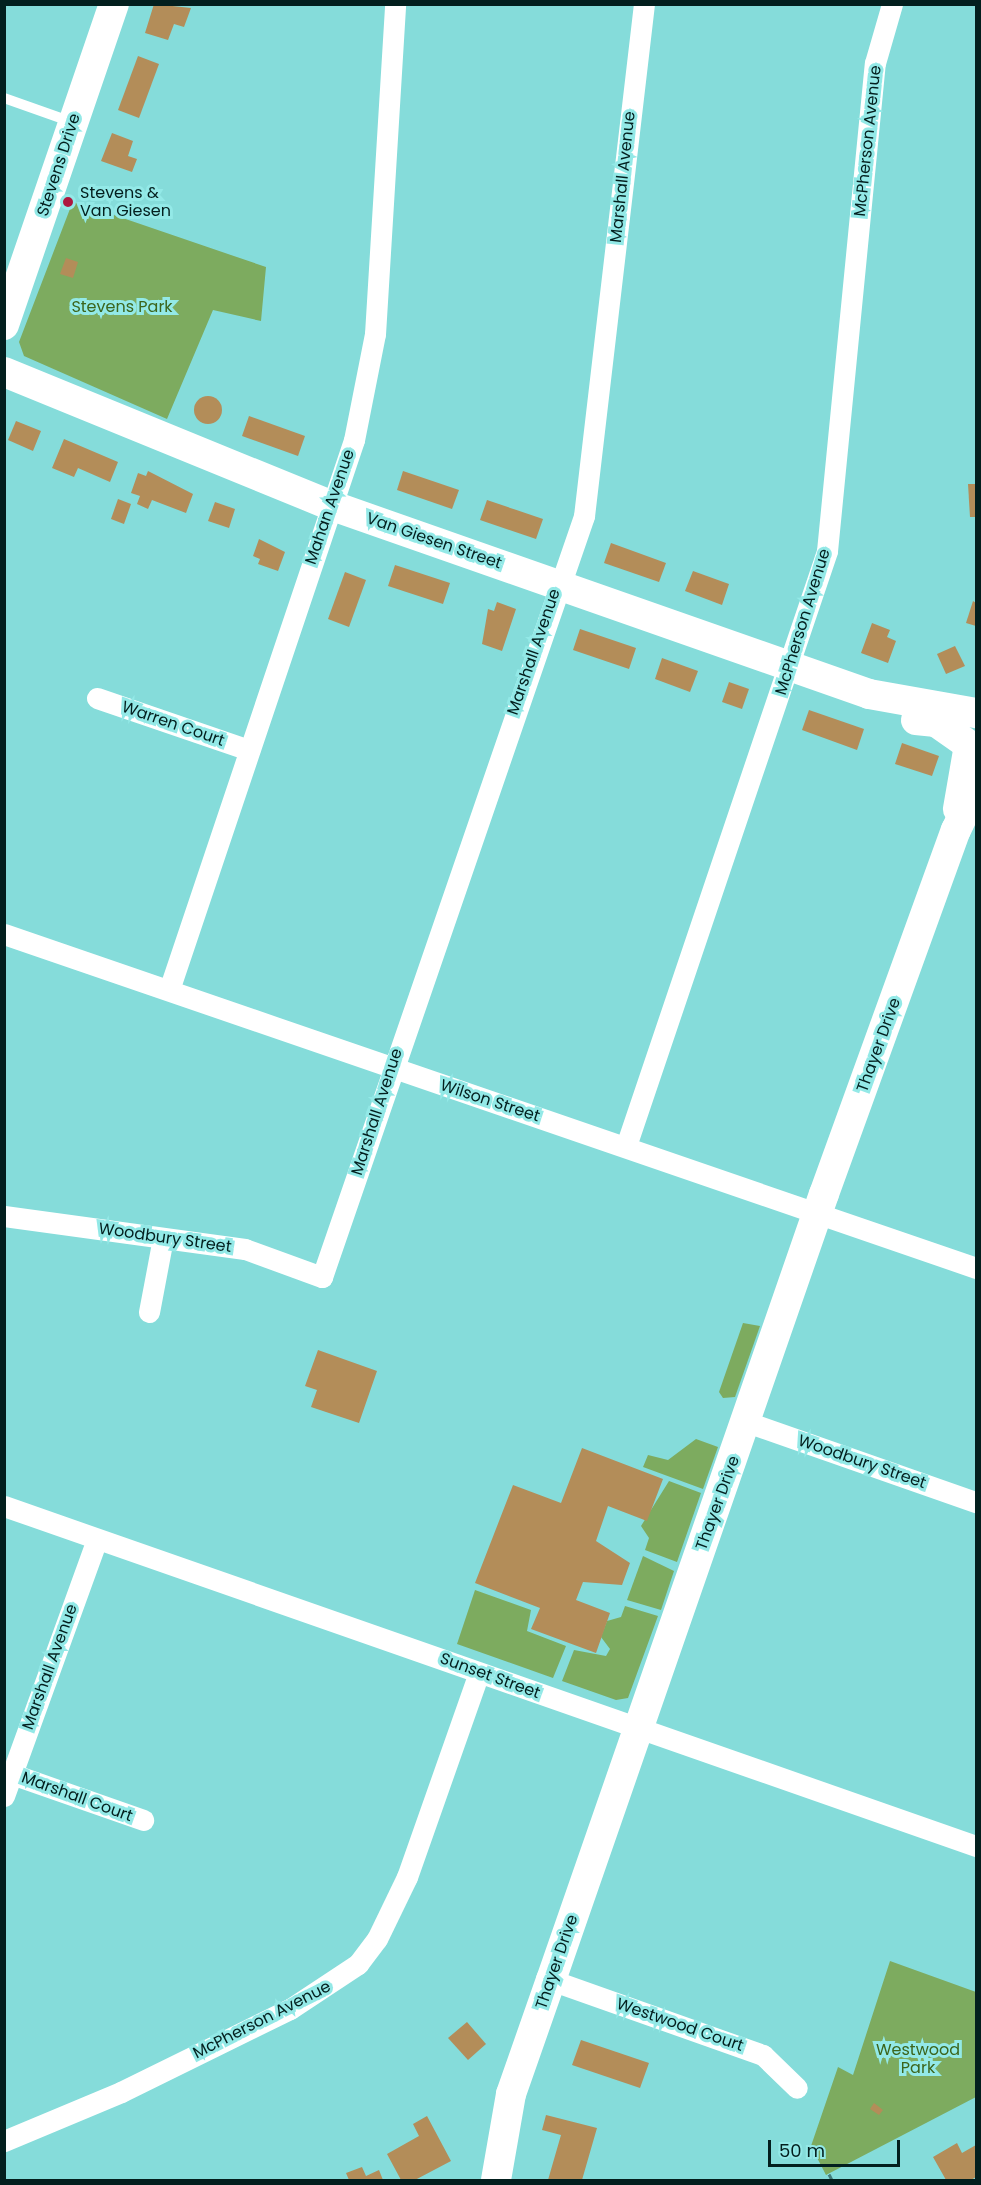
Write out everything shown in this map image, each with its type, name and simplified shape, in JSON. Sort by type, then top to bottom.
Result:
[{"type":"street","name":"Stevens Drive","points":[[4,325],[114,4]]},
{"type":"street","name":"Mahan Avenue","points":[[169,990],[330,505],[354,440],[375,334],[395,4]]},
{"type":"street","name":"Marshall Avenue","points":[[322,1277],[391,1068],[558,584],[584,516],[596,440],[644,4]]},
{"type":"street","name":"McPherson Avenue","points":[[626,1146],[791,664],[827,551],[875,63],[892,4]]},
{"type":"street","name":"Van Giesen Street","points":[[4,372],[330,505],[791,664],[869,694],[976,713]]},
{"type":"street","name":"Van Giesen Street","points":[[869,694],[893,713],[936,722],[973,749]]},
{"type":"street","name":"Warren Court","points":[[97,698],[249,750]]},
{"type":"street","name":"Thayer Drive","points":[[956,830],[973,749],[966,726],[976,713]]},
{"type":"street","name":"Thayer Drive","points":[[496,2181],[511,2094],[818,1213],[956,830],[976,788]]},
{"type":"street","name":"Wilson Street","points":[[4,933],[976,1268]]},
{"type":"street","name":"Woodbury Street","points":[[4,1216],[245,1249],[322,1277]]},
{"type":"street","points":[[149,1312],[163,1238]]},
{"type":"street","name":"Woodbury Street","points":[[747,1422],[976,1502]]},
{"type":"street","name":"Sunset Street","points":[[4,1506],[976,1846]]},
{"type":"street","name":"Marshall Avenue","points":[[4,1796],[96,1539]]},
{"type":"street","name":"McPherson Avenue","points":[[4,2140],[121,2092],[290,2008],[358,1964],[382,1930],[407,1878],[479,1672]]},
{"type":"street","name":"Marshall Court","points":[[12,1774],[142,1820]]},
{"type":"street","name":"Westwood Court","points":[[551,1980],[763,2055],[797,2088]]},
{"type":"lane","points":[[4,98],[72,122]]},
{"type":"path","points":[[829,2174],[832,2181]]},
{"type":"green space","name":"Stevens Park","points":[[73,201],[266,267],[261,321],[213,310],[167,419],[24,356],[19,342]]},
{"type":"green space","points":[[743,1323],[760,1326],[735,1397],[723,1398],[719,1392]]},
{"type":"green space","points":[[696,1439],[718,1447],[703,1489],[643,1467],[648,1455],[668,1460]]},
{"type":"green space","points":[[669,1481],[701,1493],[677,1562],[645,1550],[649,1538],[641,1526]]},
{"type":"green space","points":[[643,1556],[674,1571],[661,1610],[627,1600]]},
{"type":"green space","points":[[475,1590],[531,1610],[527,1631],[566,1646],[553,1678],[457,1644]]},
{"type":"green space","points":[[625,1606],[658,1616],[628,1698],[616,1700],[562,1681],[574,1650],[606,1656],[610,1649],[601,1637],[607,1621],[621,1617]]},
{"type":"green space","name":"Westwood Park","points":[[890,1961],[976,1992],[976,2097],[826,2175],[811,2146],[838,2067],[853,2075]]},
{"type":"building","points":[[154,4],[191,8],[184,27],[174,24],[168,40],[145,33]]},
{"type":"building","points":[[138,56],[159,64],[139,118],[118,110]]},
{"type":"building","points":[[112,133],[133,141],[128,156],[137,159],[132,172],[101,161]]},
{"type":"building","points":[[66,258],[78,262],[73,278],[60,274]]},
{"type":"building","points":[[208,396],[218,400],[222,410],[218,420],[208,424],[198,420],[194,410],[198,400]]},
{"type":"building","points":[[249,416],[305,436],[298,456],[242,436]]},
{"type":"building","points":[[16,421],[41,431],[33,451],[8,440]]},
{"type":"building","points":[[64,439],[118,462],[110,482],[78,468],[74,477],[52,468]]},
{"type":"building","points":[[148,471],[193,494],[186,513],[152,500],[148,509],[137,504],[140,496],[131,493],[138,473],[146,476]]},
{"type":"building","points":[[403,471],[459,490],[452,509],[397,490]]},
{"type":"building","points":[[968,484],[976,484],[976,517],[970,517]]},
{"type":"building","points":[[118,499],[131,504],[124,524],[111,519]]},
{"type":"building","points":[[487,500],[543,519],[536,539],[480,520]]},
{"type":"building","points":[[215,502],[235,509],[229,528],[208,521]]},
{"type":"building","points":[[259,539],[285,552],[278,571],[258,564],[260,559],[253,556]]},
{"type":"building","points":[[611,543],[666,563],[659,582],[604,563]]},
{"type":"building","points":[[395,565],[450,583],[443,604],[388,586]]},
{"type":"building","points":[[693,571],[729,584],[722,605],[685,591]]},
{"type":"building","points":[[345,572],[366,580],[349,627],[328,619]]},
{"type":"building","points":[[973,601],[976,603],[976,626],[966,623]]},
{"type":"building","points":[[497,602],[516,609],[502,651],[482,644],[488,609],[494,611]]},
{"type":"building","points":[[872,623],[890,630],[887,637],[896,641],[888,663],[861,653]]},
{"type":"building","points":[[580,629],[636,648],[629,669],[573,650]]},
{"type":"building","points":[[955,646],[965,666],[946,674],[937,654]]},
{"type":"building","points":[[662,658],[698,671],[690,692],[655,679]]},
{"type":"building","points":[[729,682],[749,689],[742,709],[722,702]]},
{"type":"building","points":[[809,710],[864,729],[857,750],[802,730]]},
{"type":"building","points":[[902,743],[939,756],[932,776],[895,764]]},
{"type":"building","points":[[318,1350],[377,1371],[359,1423],[311,1407],[317,1390],[305,1386]]},
{"type":"building","points":[[582,1448],[663,1479],[647,1521],[608,1506],[596,1541],[630,1563],[622,1585],[583,1582],[576,1600],[610,1613],[596,1653],[531,1629],[540,1608],[475,1583],[513,1485],[561,1503]]},
{"type":"building","points":[[467,2022],[486,2044],[468,2060],[448,2038]]},
{"type":"building","points":[[581,2040],[649,2063],[640,2088],[572,2065]]},
{"type":"building","points":[[874,2103],[883,2110],[879,2115],[870,2109]]},
{"type":"building","points":[[546,2115],[597,2128],[582,2180],[548,2180],[561,2135],[542,2130]]},
{"type":"building","points":[[427,2116],[451,2161],[415,2180],[401,2180],[387,2154],[419,2136],[413,2124]]},
{"type":"building","points":[[957,2143],[962,2153],[976,2145],[976,2177],[971,2180],[946,2180],[933,2157]]},
{"type":"building","points":[[362,2167],[366,2176],[379,2170],[383,2180],[349,2180],[346,2173]]},
{"type":"place","name":"Stevens & Van Giesen","points":[[68,202]]}]
